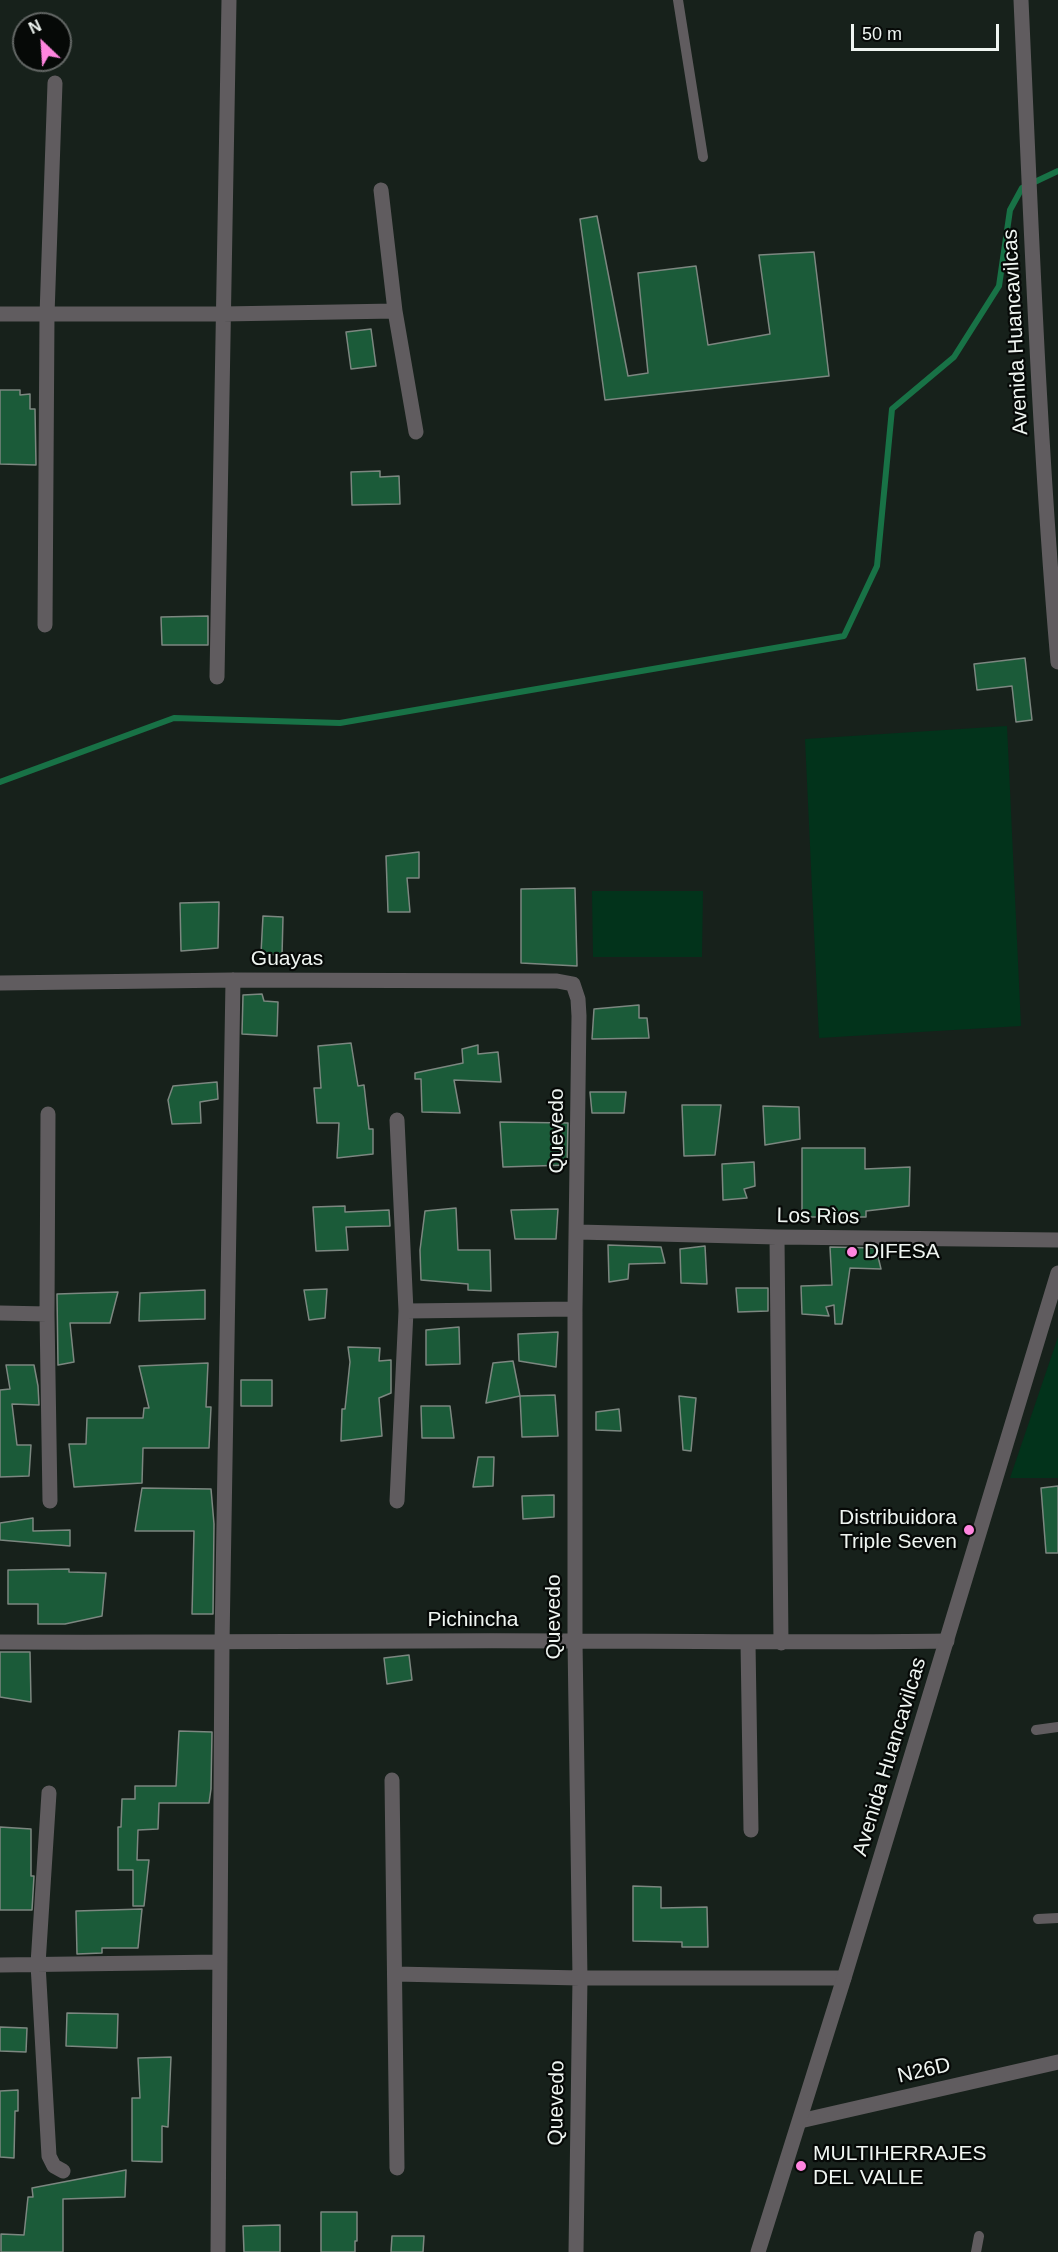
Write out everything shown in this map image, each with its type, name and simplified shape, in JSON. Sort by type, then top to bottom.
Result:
[{"type":"street","points":[[217,677],[229,0]]},
{"type":"street","name":"Avenida Huancavilcas","points":[[1021,0],[1028,167],[1058,662]]},
{"type":"street","points":[[45,625],[47,315],[55,83]]},
{"type":"street","points":[[381,190],[395,311],[416,432]]},
{"type":"street","points":[[0,314],[395,311]]},
{"type":"street","points":[[218,2252],[222,1643],[233,980]]},
{"type":"street","name":"Guayas","points":[[0,983],[233,980],[557,981],[573,984]]},
{"type":"street","name":"Quevedo","points":[[573,984],[578,999],[579,1016],[578,1232],[575,1309],[575,1641],[580,1978],[576,2252]]},
{"type":"street","points":[[48,1114],[47,1314],[50,1501]]},
{"type":"street","points":[[397,1120],[406,1311],[397,1501]]},
{"type":"street","name":"Los Rìos","points":[[578,1232],[777,1238],[1058,1240]]},
{"type":"street","points":[[777,1238],[781,1643]]},
{"type":"street","name":"Avenida Huancavilcas","points":[[758,2252],[844,1978],[1058,1273]]},
{"type":"street","points":[[406,1311],[575,1309]]},
{"type":"street","points":[[0,1313],[47,1314]]},
{"type":"street","name":"Pichincha","points":[[0,1642],[781,1643],[947,1641]]},
{"type":"street","points":[[748,1643],[751,1830]]},
{"type":"street","points":[[392,1780],[397,2168]]},
{"type":"street","points":[[50,1793],[38,1964],[49,2156],[54,2166],[63,2171]]},
{"type":"street","points":[[0,1965],[220,1962]]},
{"type":"street","points":[[395,1974],[580,1978],[844,1978]]},
{"type":"street","name":"N26D","points":[[800,2121],[1058,2062]]},
{"type":"lane","points":[[678,0],[703,157]]},
{"type":"lane","points":[[1036,1730],[1058,1727]]},
{"type":"lane","points":[[1038,1919],[1058,1918]]},
{"type":"lane","points":[[976,2252],[979,2236]]},
{"type":"green space","points":[[1007,726],[1021,1026],[819,1038],[805,739]]},
{"type":"green space","points":[[592,891],[703,891],[702,957],[593,957]]},
{"type":"green space","points":[[1058,1337],[1058,1478],[1010,1478]]},
{"type":"building","points":[[597,216],[628,376],[648,373],[638,273],[696,266],[708,345],[770,334],[759,255],[814,252],[829,376],[605,400],[580,219]]},
{"type":"building","points":[[371,329],[376,366],[351,369],[346,332]]},
{"type":"building","points":[[0,390],[20,390],[20,395],[30,394],[30,409],[35,409],[36,465],[0,464]]},
{"type":"building","points":[[380,471],[380,477],[399,476],[400,504],[352,505],[351,472]]},
{"type":"building","points":[[208,616],[208,645],[162,645],[161,617]]},
{"type":"building","points":[[1025,658],[1032,720],[1016,722],[1012,686],[977,690],[974,664]]},
{"type":"building","points":[[419,852],[419,878],[407,878],[410,912],[388,912],[386,856]]},
{"type":"building","points":[[575,888],[577,966],[521,963],[521,889]]},
{"type":"building","points":[[219,902],[218,948],[181,951],[180,903]]},
{"type":"building","points":[[263,916],[283,917],[282,956],[261,953]]},
{"type":"building","points":[[262,994],[264,1001],[278,1002],[277,1036],[242,1034],[243,995]]},
{"type":"building","points":[[639,1005],[639,1018],[647,1018],[649,1038],[592,1039],[594,1009]]},
{"type":"building","points":[[351,1043],[358,1086],[364,1085],[369,1129],[373,1129],[373,1154],[337,1158],[339,1123],[317,1123],[314,1088],[321,1088],[318,1046]]},
{"type":"building","points":[[478,1045],[478,1054],[498,1052],[501,1082],[454,1080],[460,1113],[422,1112],[421,1079],[415,1079],[415,1073],[463,1063],[462,1049]]},
{"type":"building","points":[[217,1082],[218,1099],[200,1102],[201,1123],[172,1124],[168,1100],[173,1086]]},
{"type":"building","points":[[590,1092],[626,1092],[624,1113],[592,1113]]},
{"type":"building","points":[[682,1105],[721,1105],[715,1155],[684,1156]]},
{"type":"building","points":[[763,1106],[799,1107],[800,1139],[765,1145]]},
{"type":"building","points":[[500,1122],[568,1123],[567,1165],[503,1167]]},
{"type":"building","points":[[802,1148],[865,1148],[865,1169],[910,1167],[909,1206],[866,1211],[866,1217],[802,1217]]},
{"type":"building","points":[[754,1162],[755,1186],[744,1189],[747,1198],[723,1200],[722,1164]]},
{"type":"building","points":[[345,1206],[345,1212],[389,1210],[390,1226],[346,1227],[348,1250],[316,1251],[313,1207]]},
{"type":"building","points":[[456,1208],[458,1250],[490,1250],[491,1291],[468,1290],[468,1284],[421,1280],[420,1250],[425,1211]]},
{"type":"building","points":[[558,1209],[556,1239],[515,1239],[511,1210]]},
{"type":"building","points":[[608,1245],[661,1247],[665,1263],[629,1264],[628,1279],[609,1282]]},
{"type":"building","points":[[705,1246],[707,1284],[681,1283],[680,1249]]},
{"type":"building","points":[[830,1247],[876,1248],[881,1269],[850,1268],[842,1324],[835,1324],[834,1305],[826,1307],[829,1316],[802,1314],[801,1286],[832,1285]]},
{"type":"building","points":[[736,1288],[768,1288],[768,1311],[738,1312]]},
{"type":"building","points":[[327,1289],[325,1318],[309,1320],[304,1290]]},
{"type":"building","points":[[205,1290],[205,1319],[139,1321],[140,1293]]},
{"type":"building","points":[[118,1292],[110,1323],[70,1323],[74,1362],[58,1365],[57,1294]]},
{"type":"building","points":[[459,1327],[460,1364],[426,1365],[426,1330]]},
{"type":"building","points":[[558,1332],[556,1367],[519,1361],[518,1334]]},
{"type":"building","points":[[348,1347],[380,1348],[379,1361],[391,1360],[391,1393],[379,1398],[382,1436],[341,1441],[342,1409],[345,1409],[350,1362]]},
{"type":"building","points":[[513,1361],[520,1396],[486,1403],[493,1363]]},
{"type":"building","points":[[208,1363],[206,1407],[211,1407],[209,1448],[143,1448],[142,1483],[74,1487],[69,1444],[86,1444],[87,1418],[143,1418],[144,1408],[149,1408],[139,1366]]},
{"type":"building","points":[[6,1365],[34,1365],[39,1405],[12,1404],[17,1445],[31,1445],[29,1476],[0,1477],[0,1390],[10,1389]]},
{"type":"building","points":[[241,1380],[272,1380],[272,1406],[241,1406]]},
{"type":"building","points":[[555,1395],[558,1436],[522,1437],[520,1396]]},
{"type":"building","points":[[679,1396],[696,1398],[691,1451],[683,1450]]},
{"type":"building","points":[[421,1406],[450,1406],[454,1438],[422,1438]]},
{"type":"building","points":[[619,1409],[621,1431],[596,1430],[596,1412]]},
{"type":"building","points":[[478,1457],[494,1457],[493,1486],[473,1487]]},
{"type":"building","points":[[1058,1486],[1058,1553],[1046,1553],[1041,1488]]},
{"type":"building","points":[[142,1488],[211,1489],[214,1524],[213,1614],[192,1614],[194,1531],[135,1531]]},
{"type":"building","points":[[554,1495],[554,1517],[523,1519],[522,1496]]},
{"type":"building","points":[[33,1518],[33,1531],[70,1530],[70,1546],[0,1540],[0,1523]]},
{"type":"building","points":[[69,1569],[69,1572],[106,1573],[102,1616],[65,1624],[38,1624],[38,1604],[8,1604],[8,1570]]},
{"type":"building","points":[[0,1652],[30,1652],[31,1702],[0,1697]]},
{"type":"building","points":[[409,1655],[412,1680],[387,1684],[384,1658]]},
{"type":"building","points":[[179,1731],[212,1732],[209,1803],[159,1803],[158,1829],[138,1830],[137,1860],[149,1860],[144,1906],[133,1906],[133,1870],[118,1870],[118,1827],[121,1827],[122,1799],[135,1799],[135,1786],[176,1786]]},
{"type":"building","points":[[0,1827],[31,1829],[31,1876],[34,1876],[32,1910],[0,1910]]},
{"type":"building","points":[[633,1886],[661,1887],[661,1908],[707,1907],[708,1947],[682,1947],[682,1942],[633,1941]]},
{"type":"building","points":[[142,1909],[138,1948],[102,1948],[102,1953],[77,1954],[76,1911]]},
{"type":"building","points":[[67,2013],[118,2014],[117,2048],[66,2046]]},
{"type":"building","points":[[0,2027],[27,2028],[26,2052],[0,2051]]},
{"type":"building","points":[[171,2057],[168,2127],[162,2126],[162,2162],[132,2161],[132,2098],[140,2098],[138,2058]]},
{"type":"building","points":[[18,2090],[14,2158],[0,2157],[0,2091]]},
{"type":"building","points":[[126,2170],[125,2197],[63,2199],[63,2252],[1,2252],[1,2234],[24,2235],[28,2197],[33,2197],[32,2188]]},
{"type":"building","points":[[321,2212],[357,2212],[355,2252],[321,2252]]},
{"type":"building","points":[[280,2225],[280,2252],[244,2252],[243,2226]]},
{"type":"building","points":[[392,2236],[424,2236],[423,2252],[391,2252]]},
{"type":"waterway","points":[[0,782],[174,718],[340,723],[844,636],[877,566],[892,409],[954,357],[999,286],[1010,210],[1022,188],[1058,171]]},
{"type":"place","name":"DIFESA","points":[[852,1252]]},
{"type":"place","name":"Distribuidora Triple Seven","points":[[969,1530]]},
{"type":"place","name":"MULTIHERRAJES DEL VALLE","points":[[801,2166]]}]
